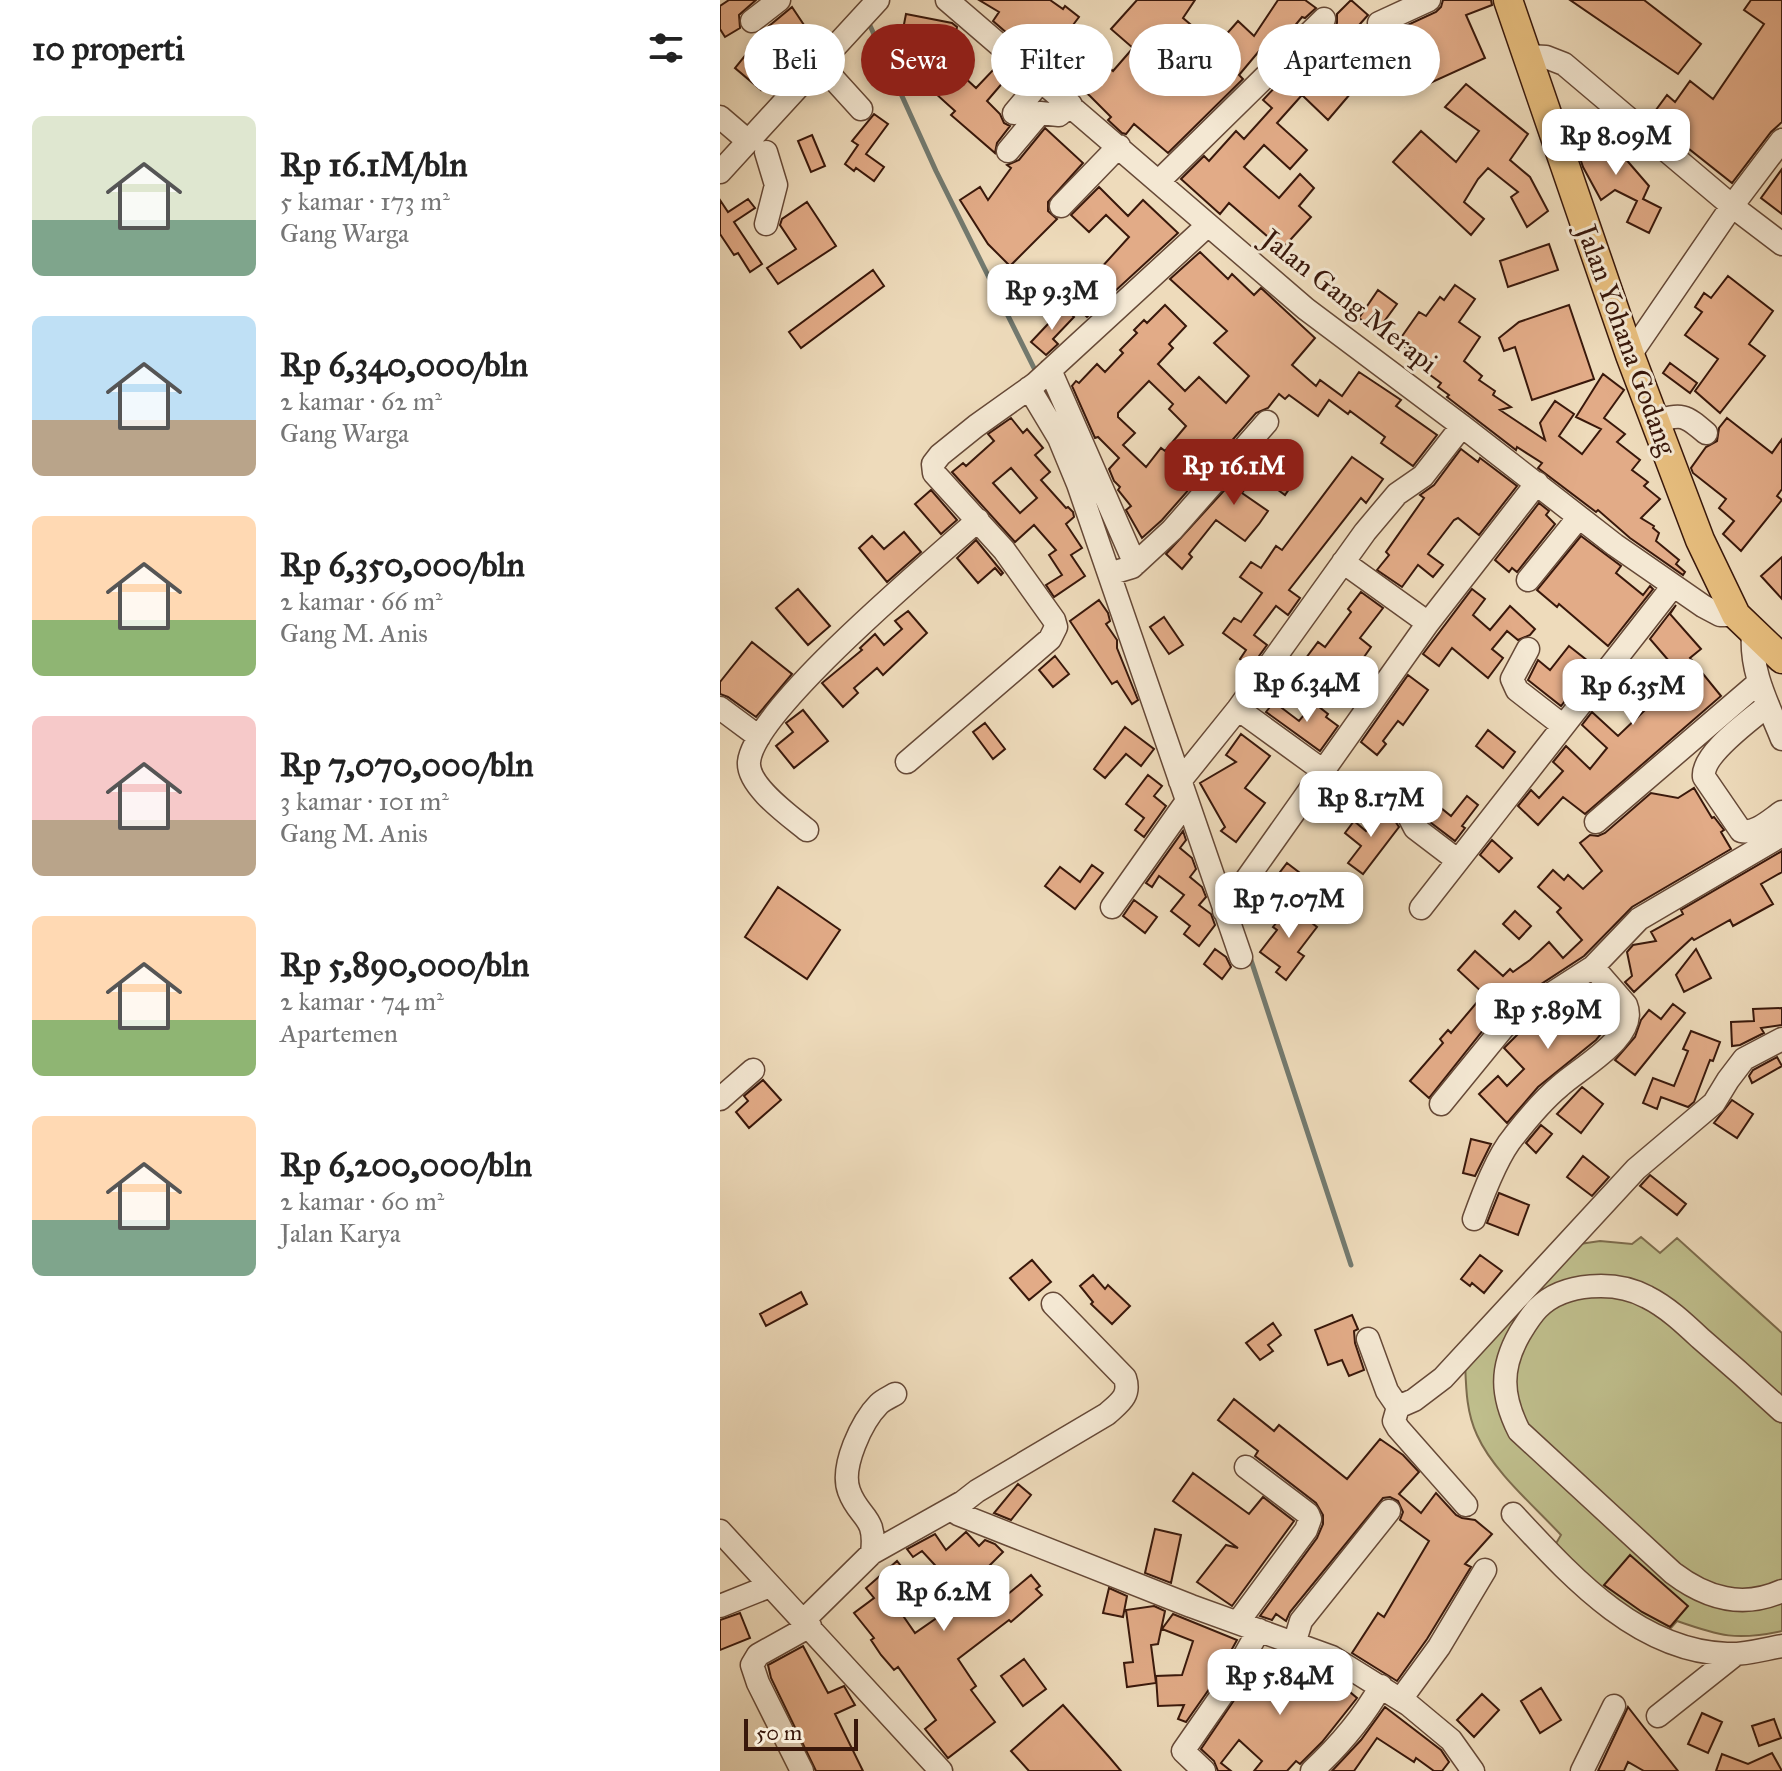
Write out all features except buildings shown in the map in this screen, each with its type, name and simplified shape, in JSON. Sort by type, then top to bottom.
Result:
[{"type":"main road","name":"Jalan Yohana Godang","points":[[1508,0],[1630,355],[1714,574],[1744,624],[1782,659]]},
{"type":"street","points":[[752,21],[779,0]]},
{"type":"street","points":[[845,38],[867,13],[848,0]]},
{"type":"street","name":"Jalan Gang Merapi","points":[[947,0],[991,37]]},
{"type":"street","points":[[1379,23],[1429,0]]},
{"type":"street","points":[[1159,181],[1324,19]]},
{"type":"street","points":[[1528,56],[1546,57],[1564,64],[1732,206],[1782,244]]},
{"type":"street","points":[[845,91],[861,109]]},
{"type":"street","points":[[720,172],[758,143],[796,96]]},
{"type":"street","points":[[1014,113],[1028,96]]},
{"type":"street","name":"Jalan Gang Merapi","points":[[1061,96],[1306,309],[1673,586],[1720,615],[1744,624]]},
{"type":"street","points":[[1008,151],[1040,113],[1059,115],[1071,105]]},
{"type":"street","points":[[720,117],[758,143],[776,185],[766,224]]},
{"type":"street","points":[[1630,355],[1732,206],[1782,140]]},
{"type":"street","points":[[1061,206],[1119,146]]},
{"type":"street","points":[[907,762],[1056,631],[1054,620],[1021,570],[934,473],[933,464],[976,426],[1040,379],[1208,225]]},
{"type":"street","points":[[1040,379],[1078,484],[1121,570],[1185,782],[1230,904],[1241,957]]},
{"type":"street","points":[[1655,422],[1681,415],[1706,433]]},
{"type":"street","points":[[1121,570],[1192,508],[1267,422]]},
{"type":"street","points":[[1112,907],[1185,782],[1343,562],[1397,494],[1429,470],[1462,426]]},
{"type":"street","points":[[1230,904],[1428,623],[1537,483]]},
{"type":"street","points":[[1528,580],[1579,517]]},
{"type":"street","points":[[807,830],[755,781],[749,764],[759,737],[829,655],[978,520]]},
{"type":"street","points":[[1343,562],[1428,623]]},
{"type":"street","points":[[1421,908],[1673,586]]},
{"type":"street","points":[[1744,624],[1758,683],[1782,739]]},
{"type":"street","points":[[1528,649],[1512,679],[1513,683],[1517,690],[1562,725]]},
{"type":"street","points":[[1596,822],[1758,683]]},
{"type":"street","points":[[1768,705],[1709,758],[1703,770],[1704,777],[1741,831],[1747,833],[1756,829],[1782,812]]},
{"type":"street","points":[[720,708],[759,737]]},
{"type":"street","points":[[1238,709],[1322,770]]},
{"type":"street","points":[[1390,792],[1402,803],[1415,828],[1457,860]]},
{"type":"street","points":[[1441,1104],[1482,1051],[1515,1017],[1593,967],[1639,919],[1782,835]]},
{"type":"street","points":[[1474,1219],[1500,1157],[1513,1136],[1552,1093],[1600,1056],[1625,1027],[1629,1012],[1626,1005],[1593,967]]},
{"type":"street","points":[[1398,1407],[1414,1400],[1443,1378],[1636,1169],[1714,1103],[1744,1059],[1782,1039]]},
{"type":"street","points":[[720,1099],[753,1070]]},
{"type":"street","points":[[1782,1411],[1669,1311],[1646,1296],[1620,1288],[1585,1287],[1555,1297],[1538,1307],[1509,1352],[1505,1368],[1507,1401],[1519,1431],[1673,1573],[1690,1586],[1721,1599],[1741,1601],[1782,1591]]},
{"type":"street","points":[[802,1771],[758,1683],[752,1665],[758,1655],[807,1623],[872,1553],[1107,1414],[1128,1391],[1125,1378],[1053,1304]]},
{"type":"street","points":[[1368,1339],[1387,1391],[1398,1407]]},
{"type":"street","points":[[872,1553],[874,1537],[870,1521],[848,1490],[846,1470],[854,1445],[866,1423],[879,1405],[895,1394]]},
{"type":"street","points":[[1398,1407],[1394,1421],[1398,1428],[1466,1505]]},
{"type":"street","points":[[1204,1771],[1183,1751],[1224,1692],[1248,1626],[1310,1519],[1308,1514],[1246,1467]]},
{"type":"street","points":[[961,1503],[957,1510],[961,1516],[1332,1657],[1401,1699],[1451,1740],[1473,1771]]},
{"type":"street","points":[[1294,1644],[1301,1621],[1389,1511]]},
{"type":"street","points":[[1513,1514],[1570,1575],[1625,1617],[1671,1644],[1736,1654],[1782,1646]]},
{"type":"street","points":[[720,1531],[941,1771]]},
{"type":"street","points":[[1401,1699],[1439,1647],[1485,1570]]},
{"type":"street","points":[[720,1606],[770,1586]]},
{"type":"street","points":[[1658,1716],[1736,1654]]},
{"type":"street","points":[[1312,1771],[1353,1727],[1381,1686]]},
{"type":"street","points":[[1582,1771],[1614,1706]]},
{"type":"shaded area","points":[[1641,1237],[1660,1253],[1677,1238],[1782,1333],[1782,1631],[1752,1636],[1728,1635],[1677,1621],[1662,1638],[1551,1552],[1561,1535],[1503,1475],[1473,1426],[1467,1399],[1465,1361],[1573,1245],[1600,1241],[1632,1244]]},
{"type":"waterway","points":[[867,19],[936,171],[1037,374]]},
{"type":"waterway","points":[[1043,387],[1057,414]]},
{"type":"waterway","points":[[1249,954],[1351,1265]]}]
